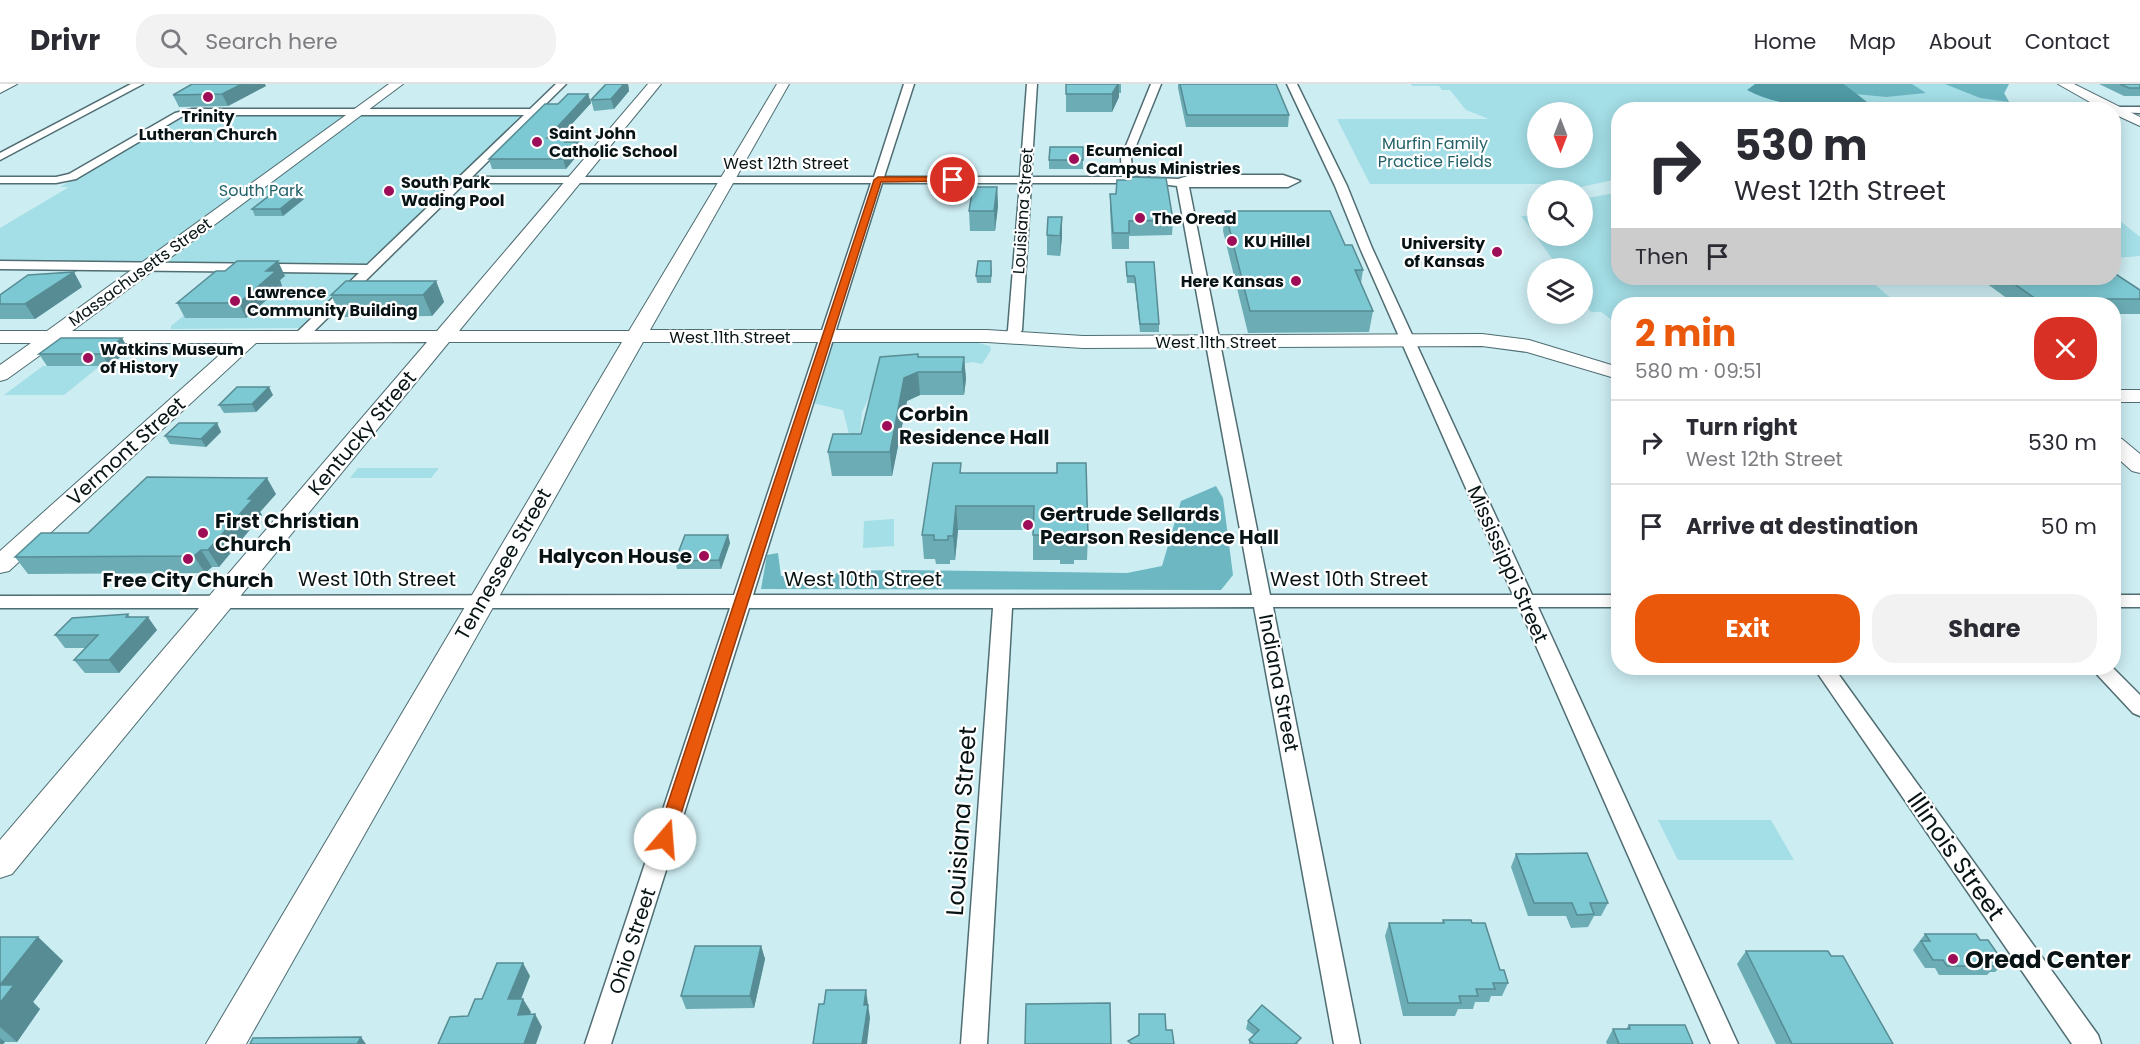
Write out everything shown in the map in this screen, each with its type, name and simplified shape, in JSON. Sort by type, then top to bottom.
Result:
[{"type":"main road","points":[[0,89],[11,84]]},
{"type":"main road","name":"Massachusetts Street","points":[[0,375],[397,84]]},
{"type":"main road","name":"Kentucky Street","points":[[0,864],[655,84]]},
{"type":"main road","name":"Tennessee Street","points":[[225,1044],[783,84]]},
{"type":"main road","points":[[2064,84],[2100,102]]},
{"type":"main road","points":[[2121,112],[2140,122]]},
{"type":"main road","name":"West 11th Street","points":[[0,337],[826,336],[1010,338],[1083,342],[1482,340],[1512,343],[1554,353],[1611,371]]},
{"type":"main road","name":"Vermont Street","points":[[0,565],[251,337]]},
{"type":"main road","points":[[2121,396],[2140,396]]},
{"type":"main road","points":[[2121,450],[2140,466]]},
{"type":"street","points":[[0,157],[138,84]]},
{"type":"street","points":[[300,337],[561,84]]},
{"type":"street","name":"Ohio Street","points":[[598,1044],[909,84]]},
{"type":"street","name":"Louisiana Street","points":[[1010,338],[1015,330],[1032,84]]},
{"type":"street","points":[[1128,180],[1126,158],[1156,84]]},
{"type":"street","name":"Mississippi Street","points":[[1292,84],[1341,186],[1366,248],[1725,1044]]},
{"type":"street","points":[[2121,110],[2140,110]]},
{"type":"street","points":[[0,180],[65,179],[185,113],[532,112]]},
{"type":"street","name":"West 12th Street","points":[[462,180],[1182,181],[1202,178],[1283,178],[1295,181],[1288,184],[1192,184],[1182,181]]},
{"type":"street","name":"Indiana Street","points":[[1182,181],[1347,1044]]},
{"type":"street","points":[[0,265],[370,269]]},
{"type":"street","name":"Louisiana Street","points":[[974,1044],[1003,601]]},
{"type":"street","name":"West 10th Street","points":[[0,602],[1611,601]]},
{"type":"street","points":[[2121,601],[2140,601]]},
{"type":"street","name":"Illinois Street","points":[[1829,675],[2088,1044]]},
{"type":"street","points":[[2108,675],[2140,708]]},
{"type":"green space","name":"Murfin Family Practice Fields","points":[[1411,84],[2009,84],[2004,95],[2010,102],[1611,102],[1611,181],[1593,184],[1593,180],[1527,180],[1527,184],[1370,184],[1337,119],[1489,119],[1466,110],[1450,90],[1442,90],[1439,86],[1412,86]]},
{"type":"green space","name":"South Park","points":[[187,114],[520,114],[523,116],[366,264],[356,266],[0,262],[0,228],[69,187],[60,187]]},
{"type":"green space","points":[[1611,194],[1611,285],[1875,285],[1890,297],[1611,297],[1611,320],[1601,312],[1593,312],[1593,258],[1552,258],[1543,246],[1593,246],[1593,197]]},
{"type":"green space","points":[[1521,216],[1527,216],[1527,224]]},
{"type":"green space","points":[[2121,222],[2140,237],[2140,256],[2121,257]]},
{"type":"green space","points":[[254,271],[360,273],[301,328],[171,329],[171,326],[225,282]]},
{"type":"green space","points":[[832,343],[979,343],[990,346],[991,350],[982,364],[973,362],[878,378],[862,412],[858,453],[852,446],[843,410],[812,403]]},
{"type":"green space","points":[[43,366],[100,366],[64,395],[4,395]]},
{"type":"green space","points":[[358,468],[439,468],[431,478],[350,478]]},
{"type":"green space","points":[[894,519],[894,546],[863,548],[864,521]]},
{"type":"green space","points":[[1658,820],[1771,820],[1794,860],[1678,860]]},
{"type":"shaded area","points":[[1755,84],[1844,84],[1867,102],[1780,102],[1747,90]]},
{"type":"shaded area","points":[[1844,84],[1912,84],[1926,93],[1886,97],[1856,94]]},
{"type":"shaded area","points":[[1945,84],[2009,84],[2004,93],[2009,102],[1980,98]]},
{"type":"shaded area","points":[[1216,486],[1223,498],[1233,575],[1221,590],[761,589],[767,555],[778,553],[781,576],[830,576],[842,571],[902,570],[1127,573],[1162,566],[1181,501]]},
{"type":"building","points":[[192,84],[242,84],[222,94],[173,95]]},
{"type":"building","points":[[606,84],[624,84],[611,99],[591,100]]},
{"type":"building","points":[[1066,84],[1118,84],[1112,94],[1066,94]]},
{"type":"building","points":[[1180,84],[1276,84],[1289,115],[1187,115]]},
{"type":"building","points":[[2120,84],[2140,84],[2140,88],[2129,88]]},
{"type":"building","points":[[568,94],[588,94],[547,138],[569,138],[565,142],[578,142],[563,159],[489,159],[545,104],[558,104]]},
{"type":"building","points":[[1050,147],[1083,147],[1083,160],[1049,160]]},
{"type":"building","name":"The Oread","points":[[1130,177],[1166,178],[1173,220],[1129,221],[1129,233],[1113,233],[1110,194],[1116,194],[1117,180],[1130,180]]},
{"type":"building","points":[[973,187],[997,187],[994,211],[969,211]]},
{"type":"building","points":[[274,192],[301,192],[280,209],[252,209]]},
{"type":"building","name":"Here Kansas","points":[[1225,211],[1330,211],[1345,245],[1352,245],[1363,270],[1355,270],[1373,311],[1250,311]]},
{"type":"building","points":[[1048,217],[1062,217],[1060,236],[1047,235]]},
{"type":"building","points":[[237,261],[278,261],[266,271],[276,271],[239,303],[177,303],[216,271],[225,271]]},
{"type":"building","points":[[978,261],[991,261],[991,276],[976,276]]},
{"type":"building","points":[[1126,262],[1154,262],[1159,324],[1140,324],[1135,278],[1127,276]]},
{"type":"building","points":[[74,272],[25,304],[0,304],[0,295],[28,275]]},
{"type":"building","points":[[2121,278],[2140,290],[2140,299],[2033,297],[2016,285],[2121,285]]},
{"type":"building","points":[[346,281],[436,281],[423,295],[331,295]]},
{"type":"building","points":[[61,338],[122,338],[102,354],[39,354]]},
{"type":"building","points":[[918,354],[918,357],[964,357],[962,372],[918,372],[904,378],[890,452],[828,452],[833,434],[861,434],[880,357]]},
{"type":"building","points":[[237,387],[269,387],[252,404],[219,405]]},
{"type":"building","points":[[179,423],[217,423],[201,439],[165,436]]},
{"type":"building","points":[[933,463],[961,463],[960,473],[1057,473],[1057,463],[1086,463],[1088,535],[1074,535],[1074,540],[1060,540],[1060,535],[1033,535],[1034,506],[956,506],[953,536],[948,536],[948,540],[934,540],[934,535],[922,535]]},
{"type":"building","points":[[147,477],[267,478],[248,499],[253,499],[208,550],[201,550],[194,556],[15,557],[41,533],[88,533]]},
{"type":"building","points":[[685,535],[728,535],[719,560],[675,561]]},
{"type":"building","points":[[128,614],[126,617],[148,617],[109,660],[74,660],[98,635],[55,635],[72,618]]},
{"type":"building","points":[[1587,853],[1608,903],[1590,903],[1594,914],[1577,915],[1572,903],[1534,903],[1516,854]]},
{"type":"building","points":[[1443,920],[1471,920],[1472,923],[1485,923],[1500,970],[1504,970],[1508,983],[1493,983],[1495,989],[1476,989],[1478,996],[1459,996],[1461,1003],[1408,1003],[1389,923],[1444,923]]},
{"type":"building","points":[[1925,934],[1976,934],[1980,940],[1988,940],[2004,963],[1994,963],[1996,966],[1947,966],[1943,960],[1933,960],[1921,941],[1930,941]]},
{"type":"building","points":[[0,937],[38,937],[0,985]]},
{"type":"building","points":[[695,946],[761,946],[750,996],[681,996]]},
{"type":"building","points":[[1746,951],[1828,951],[1831,956],[1843,956],[1893,1044],[1792,1044]]},
{"type":"building","points":[[497,963],[523,963],[508,999],[523,999],[518,1015],[535,1014],[524,1044],[438,1044],[450,1017],[468,1016],[475,999],[482,999]]},
{"type":"building","points":[[0,985],[14,985],[0,1003]]},
{"type":"building","points":[[826,990],[866,990],[864,1005],[868,1005],[862,1044],[813,1044],[819,1004],[824,1004]]},
{"type":"building","points":[[1110,1003],[1111,1044],[1025,1044],[1026,1004]]},
{"type":"building","points":[[1262,1005],[1301,1038],[1295,1044],[1254,1044],[1249,1040],[1259,1030],[1248,1021]]},
{"type":"building","points":[[1139,1014],[1165,1014],[1166,1030],[1172,1030],[1174,1044],[1132,1044],[1128,1041],[1139,1035]]},
{"type":"building","points":[[1629,1025],[1685,1025],[1693,1044],[1619,1044],[1613,1029],[1630,1029]]},
{"type":"building","points":[[361,1037],[357,1044],[250,1044],[253,1038]]},
{"type":"place","name":"Trinity Lutheran Church","points":[[208,97]]},
{"type":"place","name":"Saint John Catholic School","points":[[537,142]]},
{"type":"place","name":"Ecumenical Campus Ministries","points":[[1074,159]]},
{"type":"place","name":"South Park Wading Pool","points":[[389,191]]},
{"type":"place","name":"The Oread","points":[[1140,218]]},
{"type":"place","name":"KU Hillel","points":[[1232,241]]},
{"type":"place","name":"University of Kansas","points":[[1497,252]]},
{"type":"place","name":"Here Kansas","points":[[1296,281]]},
{"type":"place","name":"Lawrence Community Building","points":[[235,301]]},
{"type":"place","name":"Watkins Museum of History","points":[[88,358]]},
{"type":"place","name":"Corbin Residence Hall","points":[[887,426]]},
{"type":"place","name":"Gertrude Sellards Pearson Residence Hall","points":[[1028,525]]},
{"type":"place","name":"First Christian Church","points":[[203,533]]},
{"type":"place","name":"Halycon House","points":[[704,556]]},
{"type":"place","name":"Free City Church","points":[[188,559]]},
{"type":"place","name":"Oread Center","points":[[1953,959]]},
{"type":"route","points":[[665,839],[822,346],[878,180],[953,180]]}]
